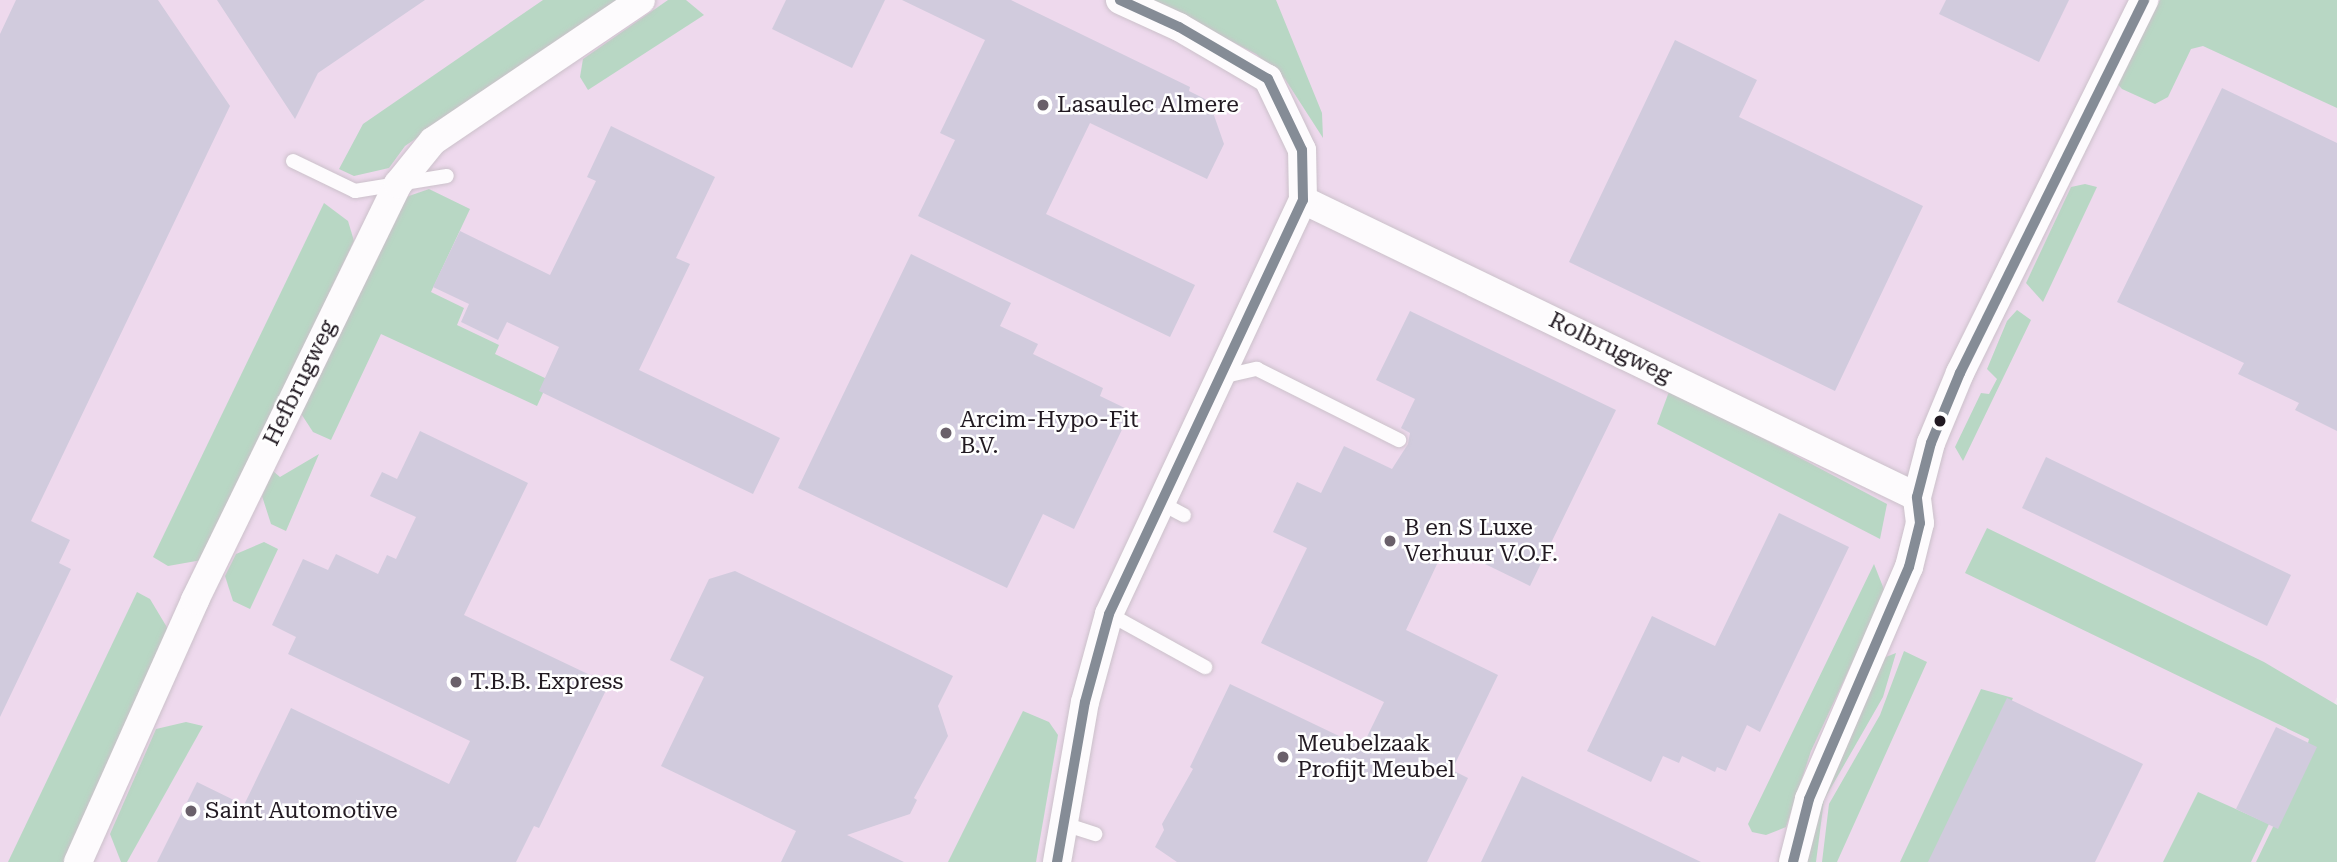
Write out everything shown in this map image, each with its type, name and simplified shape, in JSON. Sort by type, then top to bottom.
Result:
[{"type":"street","name":"Hefbrugweg","points":[[78,862],[201,588],[398,184],[433,141],[640,0]]},
{"type":"street","points":[[1057,862],[1085,702],[1109,614],[1173,509],[1221,377],[1303,200],[1301,150],[1268,79],[1179,27],[1120,0]]},
{"type":"street","points":[[1793,862],[1809,799],[1909,567],[1920,523],[1917,496],[1931,443],[1960,373],[2144,0]]},
{"type":"street","name":"Rolbrugweg","points":[[1303,200],[1917,496]]},
{"type":"lane","points":[[293,161],[355,191],[446,176]]},
{"type":"lane","points":[[1221,377],[1257,369],[1399,440]]},
{"type":"lane","points":[[1109,614],[1205,667]]},
{"type":"lane","points":[[1063,824],[1095,834]]},
{"type":"shaded area","points":[[0,0],[2337,0],[2337,697],[2257,862],[0,862]]},
{"type":"green space","points":[[543,0],[619,0],[405,146],[389,168],[354,176],[339,169],[363,124]]},
{"type":"green space","points":[[668,0],[686,0],[704,15],[588,90],[580,77],[583,59]]},
{"type":"green space","points":[[1151,0],[1276,0],[1322,113],[1323,138],[1285,79],[1256,54]]},
{"type":"green space","points":[[2160,0],[2337,0],[2337,108],[2203,46],[2191,49],[2168,97],[2155,104],[2122,89],[2115,81]]},
{"type":"green space","points":[[2085,184],[2097,187],[2043,302],[2026,283],[2071,187]]},
{"type":"green space","points":[[429,189],[470,209],[431,292],[464,308],[457,325],[499,345],[495,354],[549,380],[537,406],[381,334],[331,440],[313,432],[300,412],[406,197]]},
{"type":"green space","points":[[324,203],[348,221],[354,241],[202,560],[168,566],[153,557]]},
{"type":"green space","points":[[2017,310],[2031,320],[1963,461],[1955,447],[1981,393],[1989,394],[1997,379],[1987,369],[2007,321]]},
{"type":"green space","points":[[1670,389],[1887,504],[1880,539],[1657,424]]},
{"type":"green space","points":[[319,454],[286,531],[271,524],[262,496],[273,471],[280,477]]},
{"type":"green space","points":[[1987,528],[2264,662],[2337,705],[2337,862],[2256,862],[2302,767],[2309,739],[1965,573]]},
{"type":"green space","points":[[264,542],[278,549],[250,609],[233,601],[225,576],[236,554]]},
{"type":"green space","points":[[1874,564],[1885,592],[1811,751],[1786,827],[1766,835],[1752,832],[1748,824]]},
{"type":"green space","points":[[137,592],[150,599],[168,629],[64,862],[8,862]]},
{"type":"green space","points":[[1904,651],[1927,662],[1837,862],[1822,862],[1829,804],[1880,715]]},
{"type":"green space","points":[[1896,653],[1883,697],[1824,800],[1816,862],[1804,862],[1810,818],[1878,660]]},
{"type":"green space","points":[[1981,689],[2013,698],[1935,862],[1900,862]]},
{"type":"green space","points":[[1023,711],[1049,722],[1058,735],[1036,862],[948,862]]},
{"type":"green space","points":[[186,722],[203,726],[127,862],[121,862],[110,834],[156,729]]},
{"type":"green space","points":[[2198,792],[2269,824],[2251,862],[2163,862]]},
{"type":"building","points":[[16,0],[158,0],[230,106],[31,521],[70,540],[59,563],[71,569],[0,717],[0,34]]},
{"type":"building","points":[[217,0],[425,0],[318,73],[295,119]]},
{"type":"building","points":[[786,0],[885,0],[852,68],[772,29]]},
{"type":"building","points":[[902,0],[1011,0],[1190,87],[1189,91],[1209,101],[1224,144],[1207,179],[1090,123],[1046,214],[1195,285],[1170,337],[918,216],[955,140],[940,133],[985,40]]},
{"type":"building","points":[[1946,0],[2069,0],[2039,62],[1939,14]]},
{"type":"building","points":[[1675,40],[1757,80],[1739,117],[1923,206],[1835,391],[1569,262]]},
{"type":"building","points":[[2222,88],[2337,143],[2337,431],[2295,410],[2299,403],[2238,374],[2244,363],[2117,302]]},
{"type":"building","points":[[611,126],[715,177],[676,258],[690,264],[639,370],[780,438],[753,494],[539,391],[559,347],[507,322],[498,340],[461,322],[469,304],[433,287],[460,231],[550,275],[596,181],[587,177]]},
{"type":"building","points":[[911,254],[1011,303],[1000,326],[1038,344],[1033,354],[1103,388],[1100,396],[1131,411],[1074,529],[1043,514],[1007,588],[798,488]]},
{"type":"building","points":[[1410,311],[1616,410],[1530,586],[1446,545],[1406,630],[1498,675],[1452,770],[1468,778],[1427,862],[1177,862],[1155,847],[1164,830],[1162,824],[1193,769],[1190,767],[1230,684],[1362,747],[1384,702],[1261,643],[1307,548],[1273,532],[1297,482],[1321,493],[1344,446],[1392,469],[1408,444],[1410,433],[1401,428],[1415,399],[1376,380]]},
{"type":"building","points":[[420,431],[528,483],[464,615],[609,684],[539,828],[534,826],[516,862],[157,862],[197,782],[244,805],[291,708],[449,784],[470,741],[288,654],[296,637],[272,625],[303,559],[328,570],[336,554],[378,574],[387,555],[396,559],[416,517],[370,496],[382,472],[397,479]]},
{"type":"building","points":[[2046,457],[2291,575],[2267,626],[2022,508]]},
{"type":"building","points":[[1779,513],[1849,547],[1760,732],[1747,725],[1726,771],[1717,767],[1715,772],[1682,756],[1679,763],[1663,756],[1651,782],[1587,751],[1652,616],[1715,646]]},
{"type":"building","points":[[735,571],[953,676],[938,706],[948,736],[914,798],[917,800],[910,814],[847,835],[904,862],[781,862],[796,831],[661,766],[704,677],[670,660],[709,579]]},
{"type":"building","points":[[2007,698],[2143,764],[2095,862],[1928,862]]},
{"type":"building","points":[[2276,727],[2317,747],[2278,829],[2236,809]]},
{"type":"building","points":[[1522,776],[1701,862],[1481,862]]},
{"type":"transit line","points":[[1057,862],[1085,702],[1109,614],[1303,200],[1302,150],[1268,79],[1179,27],[1120,0]]},
{"type":"transit line","points":[[1793,862],[1809,799],[1909,567],[1920,523],[1917,497],[1931,443],[1960,373],[2144,0]]},
{"type":"place","name":"Lasaulec Almere","points":[[1043,105]]},
{"type":"place","name":"Arcim-Hypo-Fit B.V.","points":[[946,433]]},
{"type":"place","name":"B en S Luxe Verhuur V.O.F.","points":[[1390,541]]},
{"type":"place","name":"T.B.B. Express","points":[[456,682]]},
{"type":"place","name":"Meubelzaak Profijt Meubel","points":[[1283,757]]},
{"type":"place","name":"Saint Automotive","points":[[191,811]]}]
